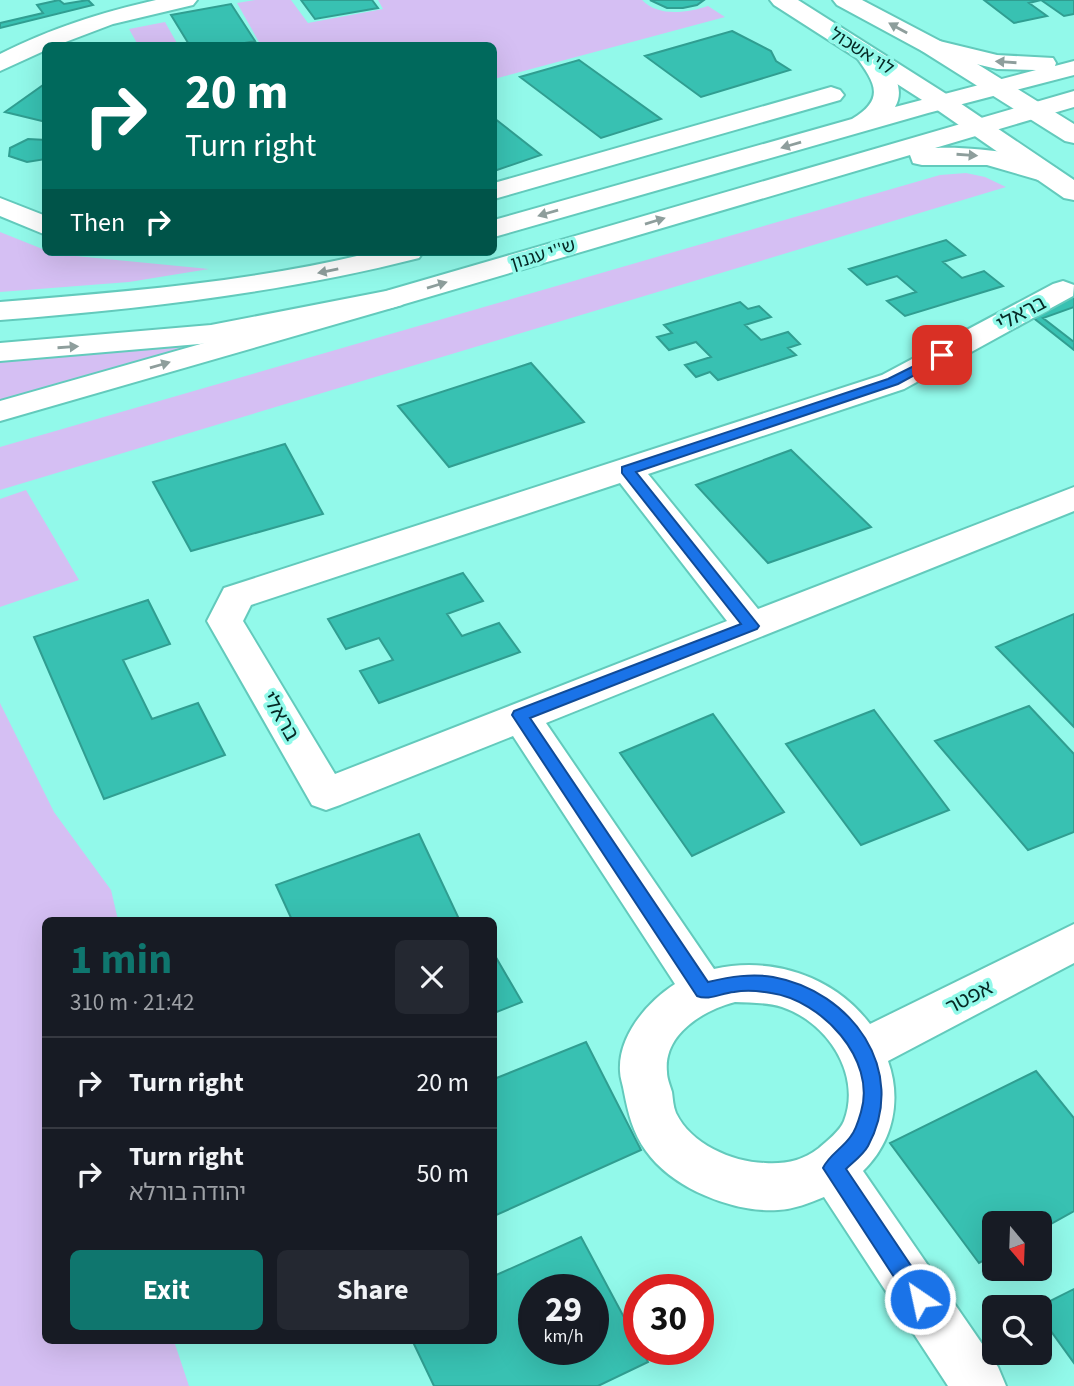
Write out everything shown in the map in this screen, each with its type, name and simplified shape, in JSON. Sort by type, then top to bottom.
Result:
[{"type":"main road","points":[[43,42],[105,19],[185,0]]},
{"type":"main road","name":"לוי אשכול","points":[[782,0],[942,102],[1049,175]]},
{"type":"main road","name":"לוי אשכול","points":[[845,0],[931,46],[1074,135]]},
{"type":"main road","points":[[0,64],[42,43]]},
{"type":"main road","points":[[931,46],[997,62],[1074,61]]},
{"type":"main road","points":[[857,127],[874,117],[887,92],[886,79],[867,55]]},
{"type":"main road","name":"ש''י עגנון","points":[[497,228],[942,102],[1074,68]]},
{"type":"main road","points":[[497,190],[831,95]]},
{"type":"main road","name":"ש''י עגנון","points":[[0,352],[211,334],[391,299],[1074,99]]},
{"type":"main road","points":[[826,170],[945,155],[967,155],[1010,161],[1049,175],[1074,192]]},
{"type":"main road","points":[[545,177],[575,190],[601,193],[627,191]]},
{"type":"main road","points":[[0,206],[42,225]]},
{"type":"main road","points":[[0,311],[258,284],[322,273],[392,256]]},
{"type":"main road","name":"בראלי","points":[[1063,290],[893,382],[237,597],[225,621],[326,794],[1074,498]]},
{"type":"main road","points":[[0,411],[391,299]]},
{"type":"main road","points":[[627,470],[751,626]]},
{"type":"main road","points":[[520,715],[704,991]]},
{"type":"main road","name":"אפטר","points":[[863,1051],[1074,942]]},
{"type":"main road","points":[[735,983],[773,985],[810,998],[841,1021],[863,1051],[871,1073],[872,1108],[859,1142],[833,1168],[798,1184],[751,1186],[710,1173],[676,1150],[653,1118],[643,1069],[652,1036],[674,1009],[704,991],[735,983]]},
{"type":"main road","points":[[833,1168],[979,1386]]},
{"type":"shaded area","points":[[291,0],[308,23],[383,9],[378,0],[642,0],[656,9],[673,12],[708,6],[725,17],[497,78],[497,42],[259,42],[237,3]]},
{"type":"shaded area","points":[[165,22],[176,42],[136,42],[129,29]]},
{"type":"shaded area","points":[[966,173],[985,177],[1006,187],[0,490],[0,447],[940,175]]},
{"type":"shaded area","points":[[0,232],[42,249],[42,256],[76,256],[209,269],[129,282],[0,292]]},
{"type":"shaded area","points":[[236,339],[0,403],[0,360]]},
{"type":"shaded area","points":[[26,490],[79,580],[0,607],[0,499]]},
{"type":"shaded area","points":[[0,703],[54,812],[111,890],[117,917],[42,917],[42,1344],[175,1344],[189,1386],[0,1386]]},
{"type":"building","points":[[59,0],[64,4],[88,0],[93,5],[0,28],[0,23],[43,13],[37,5]]},
{"type":"building","points":[[301,0],[372,0],[378,8],[315,19]]},
{"type":"building","points":[[650,0],[704,0],[697,5],[667,8]]},
{"type":"building","points":[[984,0],[1041,0],[1029,3],[1047,16],[1014,23]]},
{"type":"building","points":[[1041,0],[1074,0],[1074,14],[1064,16]]},
{"type":"building","points":[[231,4],[255,41],[188,42],[171,15]]},
{"type":"building","points":[[732,31],[771,51],[776,61],[790,70],[701,97],[645,56]]},
{"type":"building","points":[[579,60],[661,119],[601,138],[520,77]]},
{"type":"building","points":[[42,86],[42,121],[5,112]]},
{"type":"building","points":[[497,120],[541,155],[497,170]]},
{"type":"building","points":[[28,139],[42,140],[42,160],[27,162],[9,156],[10,148]]},
{"type":"building","points":[[946,240],[965,255],[943,262],[962,278],[984,271],[1003,286],[905,316],[887,301],[916,292],[897,276],[867,285],[849,269]]},
{"type":"building","points":[[1074,296],[1074,350],[1026,312]]},
{"type":"building","points":[[740,302],[748,309],[759,306],[771,317],[745,325],[761,340],[788,332],[800,344],[788,348],[796,355],[718,380],[710,372],[696,377],[685,365],[711,357],[696,342],[669,350],[657,337],[672,333],[664,325]]},
{"type":"building","points":[[1074,307],[1074,342],[1043,318]]},
{"type":"building","points":[[531,363],[584,422],[449,467],[398,406]]},
{"type":"building","points":[[285,444],[323,514],[191,551],[153,482]]},
{"type":"building","points":[[791,450],[871,527],[768,563],[696,485]]},
{"type":"building","points":[[463,573],[483,601],[447,614],[462,636],[499,623],[520,652],[379,703],[360,671],[393,660],[379,638],[346,649],[328,619]]},
{"type":"building","points":[[148,600],[170,644],[123,660],[152,719],[198,703],[225,755],[104,799],[34,637]]},
{"type":"building","points":[[1074,614],[1074,727],[996,647]]},
{"type":"building","points":[[1029,706],[1074,754],[1074,832],[1028,850],[935,741]]},
{"type":"building","points":[[874,710],[949,810],[861,845],[786,744]]},
{"type":"building","points":[[713,714],[784,812],[692,856],[620,753]]},
{"type":"building","points":[[419,834],[458,917],[291,917],[276,885]]},
{"type":"building","points":[[497,959],[522,1002],[497,1012]]},
{"type":"building","points":[[586,1042],[641,1150],[497,1215],[497,1078]]},
{"type":"building","points":[[1036,1071],[1074,1118],[1074,1211],[1052,1223],[1052,1211],[982,1211],[982,1261],[979,1263],[890,1143]]},
{"type":"building","points":[[581,1237],[601,1274],[518,1274],[518,1365],[609,1365],[609,1289],[623,1315],[623,1365],[642,1365],[598,1386],[434,1386],[414,1344],[497,1344],[497,1275]]},
{"type":"building","points":[[1074,1289],[1074,1363],[1052,1333],[1052,1300]]},
{"type":"route","points":[[920,1299],[833,1168],[859,1142],[872,1108],[871,1073],[863,1051],[841,1021],[810,998],[773,985],[735,983],[704,991],[520,715],[751,626],[627,470],[893,382],[942,355]]}]
